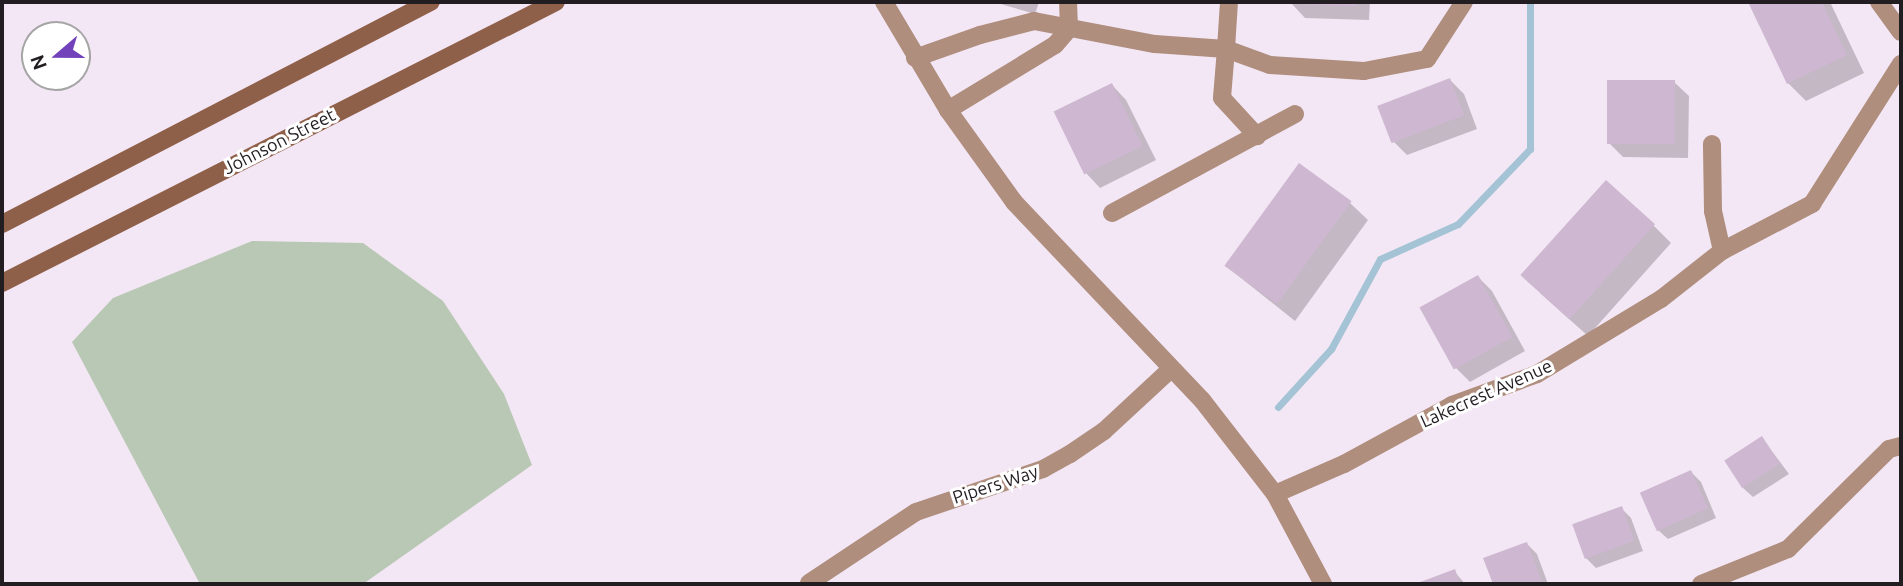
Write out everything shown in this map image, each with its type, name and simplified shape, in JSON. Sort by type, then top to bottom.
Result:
[{"type":"main road","points":[[2,224],[431,2]]},
{"type":"main road","name":"Johnson Street","points":[[2,283],[556,2]]},
{"type":"street","points":[[884,2],[948,110],[1014,202],[1202,400],[1275,494],[1323,584]]},
{"type":"street","points":[[948,110],[1055,45],[1069,29],[1068,2]]},
{"type":"street","points":[[1229,2],[1222,98],[1256,136]]},
{"type":"street","points":[[915,58],[979,35],[1034,21],[1049,21],[1069,29],[1202,50],[1227,49],[1270,65],[1364,71],[1427,59],[1464,2]]},
{"type":"street","points":[[1879,2],[1901,32]]},
{"type":"street","name":"Lakecrest Avenue","points":[[1275,494],[1344,464],[1452,405],[1537,374],[1651,306],[1722,251],[1812,204],[1901,64]]},
{"type":"street","points":[[1112,214],[1295,114]]},
{"type":"street","points":[[1712,144],[1713,211],[1722,251]]},
{"type":"street","name":"Pipers Way","points":[[808,583],[916,512],[1043,469],[1070,454],[1104,431],[1171,369]]},
{"type":"street","points":[[1701,584],[1788,549],[1889,449],[1901,446]]},
{"type":"green space","points":[[252,241],[363,243],[443,301],[504,394],[532,465],[363,584],[200,584],[72,342],[113,298]]},
{"type":"building","points":[[1356,2],[1356,6],[1288,4]]},
{"type":"building","points":[[1748,2],[1822,2],[1847,55],[1787,84]]},
{"type":"building","points":[[1450,78],[1464,115],[1392,143],[1377,106]]},
{"type":"building","points":[[1607,80],[1675,80],[1675,144],[1607,144]]},
{"type":"building","points":[[1112,83],[1143,146],[1084,174],[1054,111]]},
{"type":"building","points":[[1299,163],[1352,201],[1277,304],[1224,266]]},
{"type":"building","points":[[1606,180],[1655,224],[1569,319],[1520,275]]},
{"type":"building","points":[[1478,275],[1512,337],[1454,370],[1419,307]]},
{"type":"building","points":[[1762,436],[1780,464],[1742,488],[1724,461]]},
{"type":"building","points":[[1691,470],[1708,508],[1657,531],[1640,493]]},
{"type":"building","points":[[1622,506],[1635,541],[1585,559],[1572,524]]},
{"type":"building","points":[[1527,542],[1543,584],[1493,584],[1483,558]]},
{"type":"building","points":[[1455,569],[1460,584],[1415,584]]},
{"type":"waterway","points":[[1278,407],[1331,349],[1380,259],[1458,224],[1530,149],[1530,2]]}]
